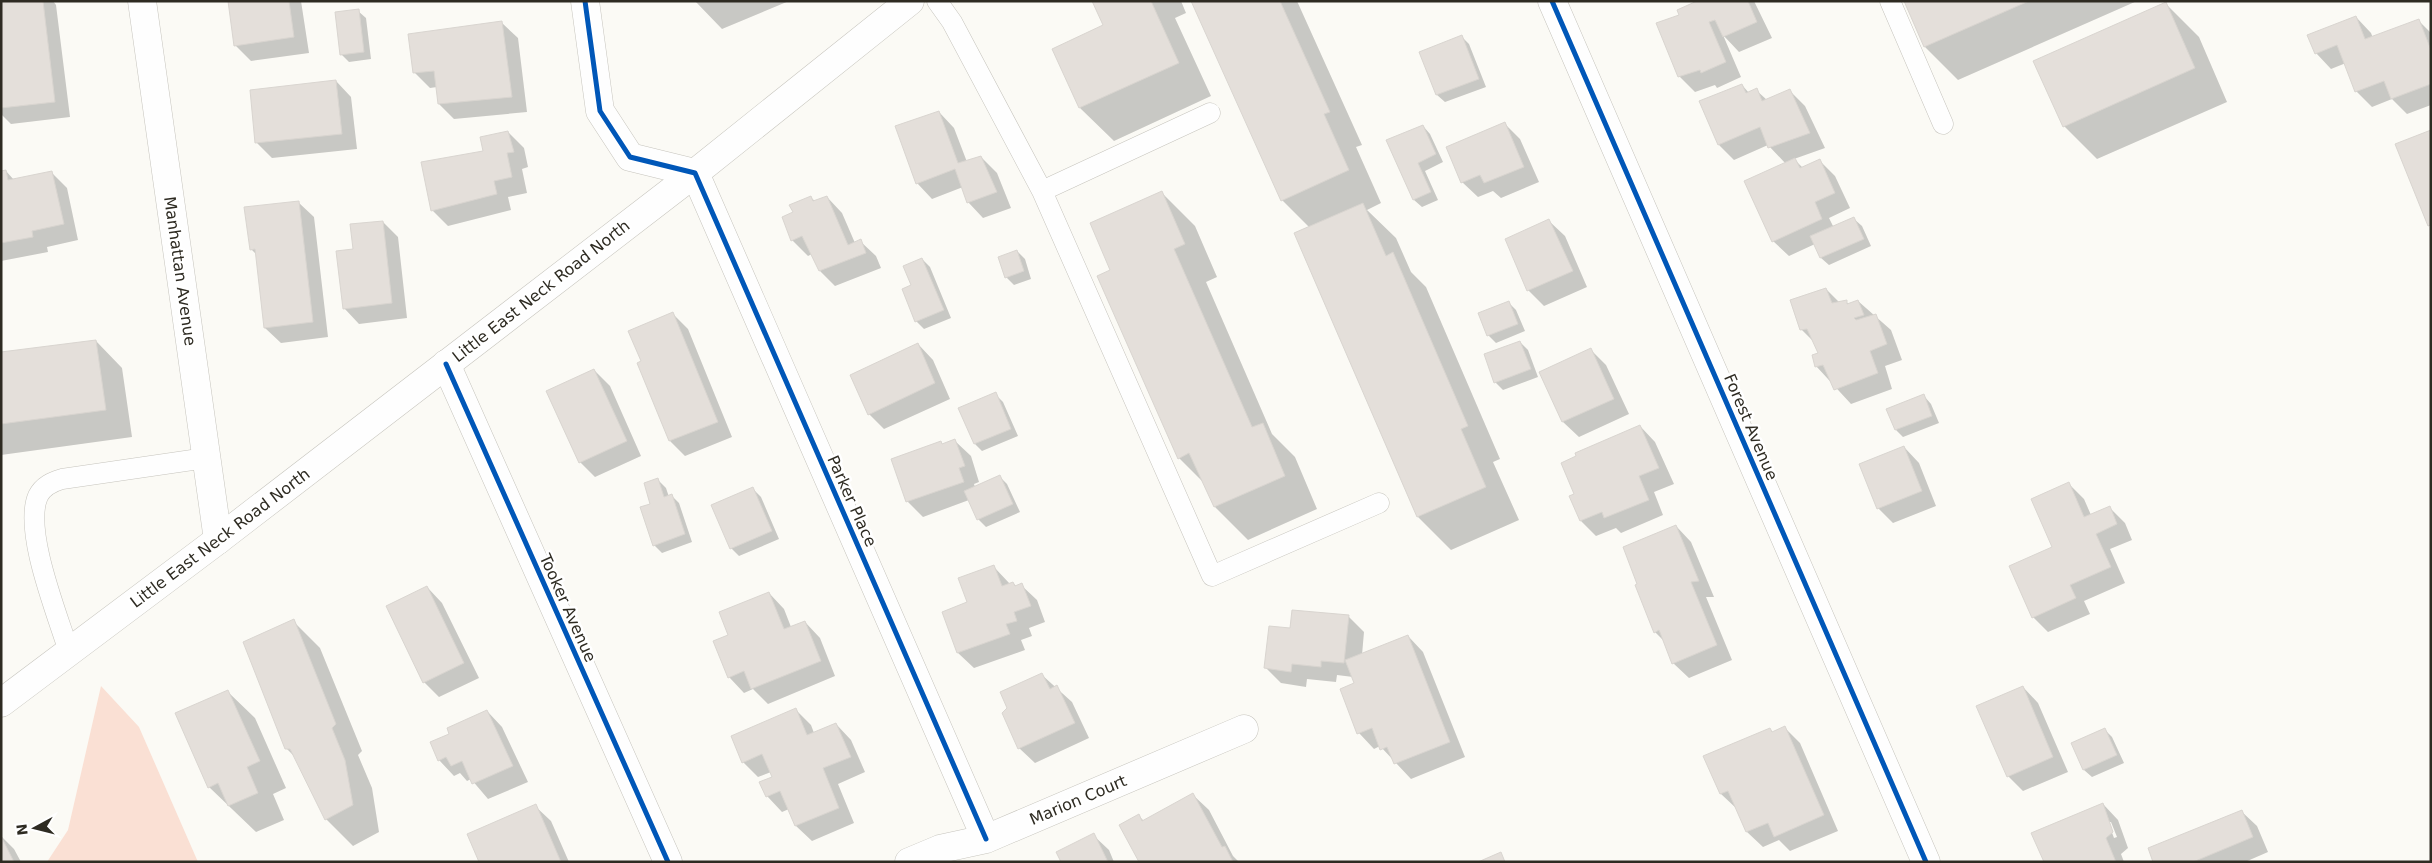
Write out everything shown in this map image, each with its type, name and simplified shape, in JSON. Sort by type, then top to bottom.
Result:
[{"type":"street","name":"Manhattan Avenue","points":[[142,1],[218,540]]},
{"type":"street","points":[[585,1],[600,111],[630,157],[694,173]]},
{"type":"street","name":"Little East Neck Road North","points":[[1,703],[218,540],[694,173],[910,1]]},
{"type":"street","name":"Forest Avenue","points":[[1552,1],[1926,862]]},
{"type":"street","name":"Parker Place","points":[[694,173],[986,839]]},
{"type":"street","name":"Tooker Avenue","points":[[446,364],[668,862]]},
{"type":"street","name":"Marion Court","points":[[909,862],[940,849],[986,839],[1244,729]]},
{"type":"lane","points":[[937,1],[952,22],[1042,190],[1212,576],[1379,503]]},
{"type":"lane","points":[[1890,1],[1943,124]]},
{"type":"lane","points":[[1042,190],[1210,113]]},
{"type":"lane","points":[[69,652],[40,563],[34,519],[38,496],[49,483],[62,479],[206,458]]},
{"type":"shaded area","points":[[101,686],[139,727],[198,862],[47,862],[68,830]]},
{"type":"building","points":[[1,1],[43,1],[55,102],[1,108]]},
{"type":"building","points":[[228,1],[289,1],[294,37],[234,46]]},
{"type":"building","points":[[1092,1],[1151,1],[1179,63],[1079,108],[1052,49],[1103,25]]},
{"type":"building","points":[[1191,1],[1280,1],[1330,112],[1324,114],[1349,170],[1281,201]]},
{"type":"building","points":[[1697,1],[1748,1],[1757,22],[1723,37],[1715,20],[1709,22],[1726,62],[1701,73],[1700,70],[1678,77],[1656,23],[1679,15],[1677,10]]},
{"type":"building","points":[[1904,1],[2029,1],[1924,47]]},
{"type":"building","points":[[2166,2],[2195,68],[2063,127],[2033,61]]},
{"type":"building","points":[[359,9],[364,52],[340,55],[335,12]]},
{"type":"building","points":[[2356,16],[2365,39],[2419,19],[2431,50],[2431,84],[2391,99],[2384,81],[2355,92],[2337,45],[2315,54],[2307,35]]},
{"type":"building","points":[[502,21],[512,97],[438,104],[434,71],[413,73],[408,34]]},
{"type":"building","points":[[1462,35],[1479,79],[1436,95],[1419,52]]},
{"type":"building","points":[[336,80],[342,134],[255,143],[250,90]]},
{"type":"building","points":[[1742,84],[1746,93],[1757,88],[1762,101],[1790,89],[1810,133],[1768,148],[1760,127],[1718,145],[1699,101]]},
{"type":"building","points":[[939,111],[958,163],[981,156],[997,192],[967,203],[955,169],[916,184],[895,126]]},
{"type":"building","points":[[1505,122],[1524,167],[1484,183],[1480,175],[1461,183],[1446,147]]},
{"type":"building","points":[[1423,125],[1436,154],[1418,163],[1431,192],[1413,200],[1386,140]]},
{"type":"building","points":[[2431,130],[2431,225],[2428,226],[2395,144]]},
{"type":"building","points":[[508,131],[514,152],[507,153],[512,177],[494,181],[497,194],[431,211],[421,162],[483,151],[480,137]]},
{"type":"building","points":[[1795,158],[1800,168],[1820,159],[1835,193],[1815,202],[1822,219],[1772,242],[1744,181]]},
{"type":"building","points":[[6,170],[8,180],[52,171],[64,224],[32,231],[33,237],[1,243],[1,171]]},
{"type":"building","points":[[1162,191],[1185,244],[1174,249],[1252,427],[1263,423],[1285,476],[1214,507],[1189,453],[1178,459],[1097,276],[1110,270],[1090,223]]},
{"type":"building","points":[[811,196],[813,201],[827,196],[848,245],[861,239],[866,253],[819,271],[802,236],[791,241],[782,217],[793,212],[789,205]]},
{"type":"building","points":[[299,201],[313,322],[264,328],[255,249],[250,250],[244,207]]},
{"type":"building","points":[[1363,203],[1386,256],[1393,252],[1468,426],[1461,429],[1486,487],[1417,517],[1294,233]]},
{"type":"building","points":[[1854,217],[1864,239],[1820,258],[1810,236]]},
{"type":"building","points":[[1549,219],[1573,271],[1527,291],[1505,239]]},
{"type":"building","points":[[383,221],[392,303],[343,309],[336,251],[353,249],[350,224]]},
{"type":"building","points":[[1017,250],[1024,271],[1005,278],[998,257]]},
{"type":"building","points":[[922,258],[944,310],[915,322],[902,289],[911,285],[903,266]]},
{"type":"building","points":[[1826,288],[1832,303],[1847,300],[1847,304],[1858,300],[1864,315],[1854,318],[1856,320],[1876,314],[1887,344],[1870,351],[1878,373],[1834,390],[1823,365],[1815,367],[1812,355],[1818,353],[1807,329],[1800,330],[1790,300]]},
{"type":"building","points":[[1509,301],[1518,324],[1487,336],[1478,313]]},
{"type":"building","points":[[673,312],[718,422],[669,441],[637,363],[641,361],[628,331]]},
{"type":"building","points":[[96,340],[106,410],[1,424],[1,352]]},
{"type":"building","points":[[1520,341],[1531,369],[1494,383],[1484,354]]},
{"type":"building","points":[[918,343],[935,383],[868,415],[850,375]]},
{"type":"building","points":[[1591,348],[1614,399],[1562,422],[1539,372]]},
{"type":"building","points":[[594,369],[627,441],[579,463],[546,391]]},
{"type":"building","points":[[996,392],[1011,429],[974,444],[958,408]]},
{"type":"building","points":[[1924,394],[1932,416],[1895,430],[1886,409]]},
{"type":"building","points":[[1640,425],[1659,468],[1639,476],[1649,500],[1604,518],[1602,512],[1580,521],[1569,496],[1574,494],[1561,463],[1576,456],[1575,453]]},
{"type":"building","points":[[955,439],[965,466],[959,468],[964,482],[906,502],[891,459],[941,441],[942,444]]},
{"type":"building","points":[[1904,446],[1922,491],[1877,509],[1859,464]]},
{"type":"building","points":[[1000,475],[1013,504],[977,520],[964,491]]},
{"type":"building","points":[[658,478],[664,497],[672,494],[685,534],[653,546],[640,507],[650,504],[644,483]]},
{"type":"building","points":[[2069,482],[2084,517],[2110,506],[2117,524],[2096,534],[2111,567],[2070,585],[2076,598],[2032,618],[2009,566],[2052,547],[2031,499]]},
{"type":"building","points":[[753,487],[772,531],[730,549],[711,505]]},
{"type":"building","points":[[1676,525],[1699,581],[1691,582],[1717,645],[1672,664],[1659,630],[1654,633],[1635,585],[1637,584],[1623,547]]},
{"type":"building","points":[[994,565],[1002,586],[1013,582],[1015,586],[1022,583],[1031,606],[1014,612],[1017,621],[1006,624],[1010,634],[957,653],[942,612],[967,602],[958,578]]},
{"type":"building","points":[[427,586],[464,663],[423,683],[386,606]]},
{"type":"building","points":[[769,592],[784,629],[805,621],[821,661],[751,689],[744,671],[728,678],[713,641],[728,635],[719,612]]},
{"type":"building","points":[[1292,610],[1349,615],[1344,663],[1321,661],[1321,667],[1292,664],[1291,672],[1264,668],[1269,626],[1290,628]]},
{"type":"building","points":[[294,619],[336,724],[332,728],[345,760],[353,805],[325,820],[290,749],[285,749],[243,642]]},
{"type":"building","points":[[1408,635],[1450,742],[1394,764],[1387,747],[1380,750],[1372,728],[1357,734],[1340,689],[1354,683],[1345,660]]},
{"type":"building","points":[[1042,673],[1050,689],[1057,685],[1075,723],[1018,749],[1002,713],[1007,708],[1000,692]]},
{"type":"building","points":[[2023,686],[2053,757],[2007,777],[1976,706]]},
{"type":"building","points":[[228,690],[260,761],[247,767],[258,793],[228,806],[218,783],[208,788],[175,713]]},
{"type":"building","points":[[796,708],[807,735],[836,723],[851,757],[823,768],[839,808],[795,826],[780,791],[766,797],[759,782],[772,777],[762,754],[742,763],[731,736]]},
{"type":"building","points":[[487,710],[513,766],[472,784],[462,761],[451,766],[446,757],[438,761],[430,742],[449,734],[447,728]]},
{"type":"building","points":[[1785,726],[1824,815],[1774,837],[1768,823],[1746,832],[1728,791],[1720,794],[1703,756],[1770,728],[1772,732]]},
{"type":"building","points":[[2105,728],[2117,755],[2083,770],[2071,743]]},
{"type":"building","points":[[1193,793],[1222,847],[1225,846],[1233,862],[1139,862],[1119,825],[1139,814],[1142,821]]},
{"type":"building","points":[[2103,803],[2113,832],[2106,838],[2116,862],[2044,862],[2031,833]]},
{"type":"building","points":[[536,804],[561,862],[479,862],[467,834]]},
{"type":"building","points":[[2242,810],[2253,837],[2193,862],[2153,862],[2148,848]]},
{"type":"building","points":[[1094,833],[1108,862],[1061,862],[1056,852]]},
{"type":"building","points":[[1,836],[14,862],[1,862]]},
{"type":"building","points":[[1501,852],[1505,862],[1478,862]]},
{"type":"cycle path","points":[[585,1],[600,111],[630,157],[695,173],[986,839]]},
{"type":"cycle path","points":[[1552,1],[1926,862]]},
{"type":"cycle path","points":[[446,364],[668,862]]}]
